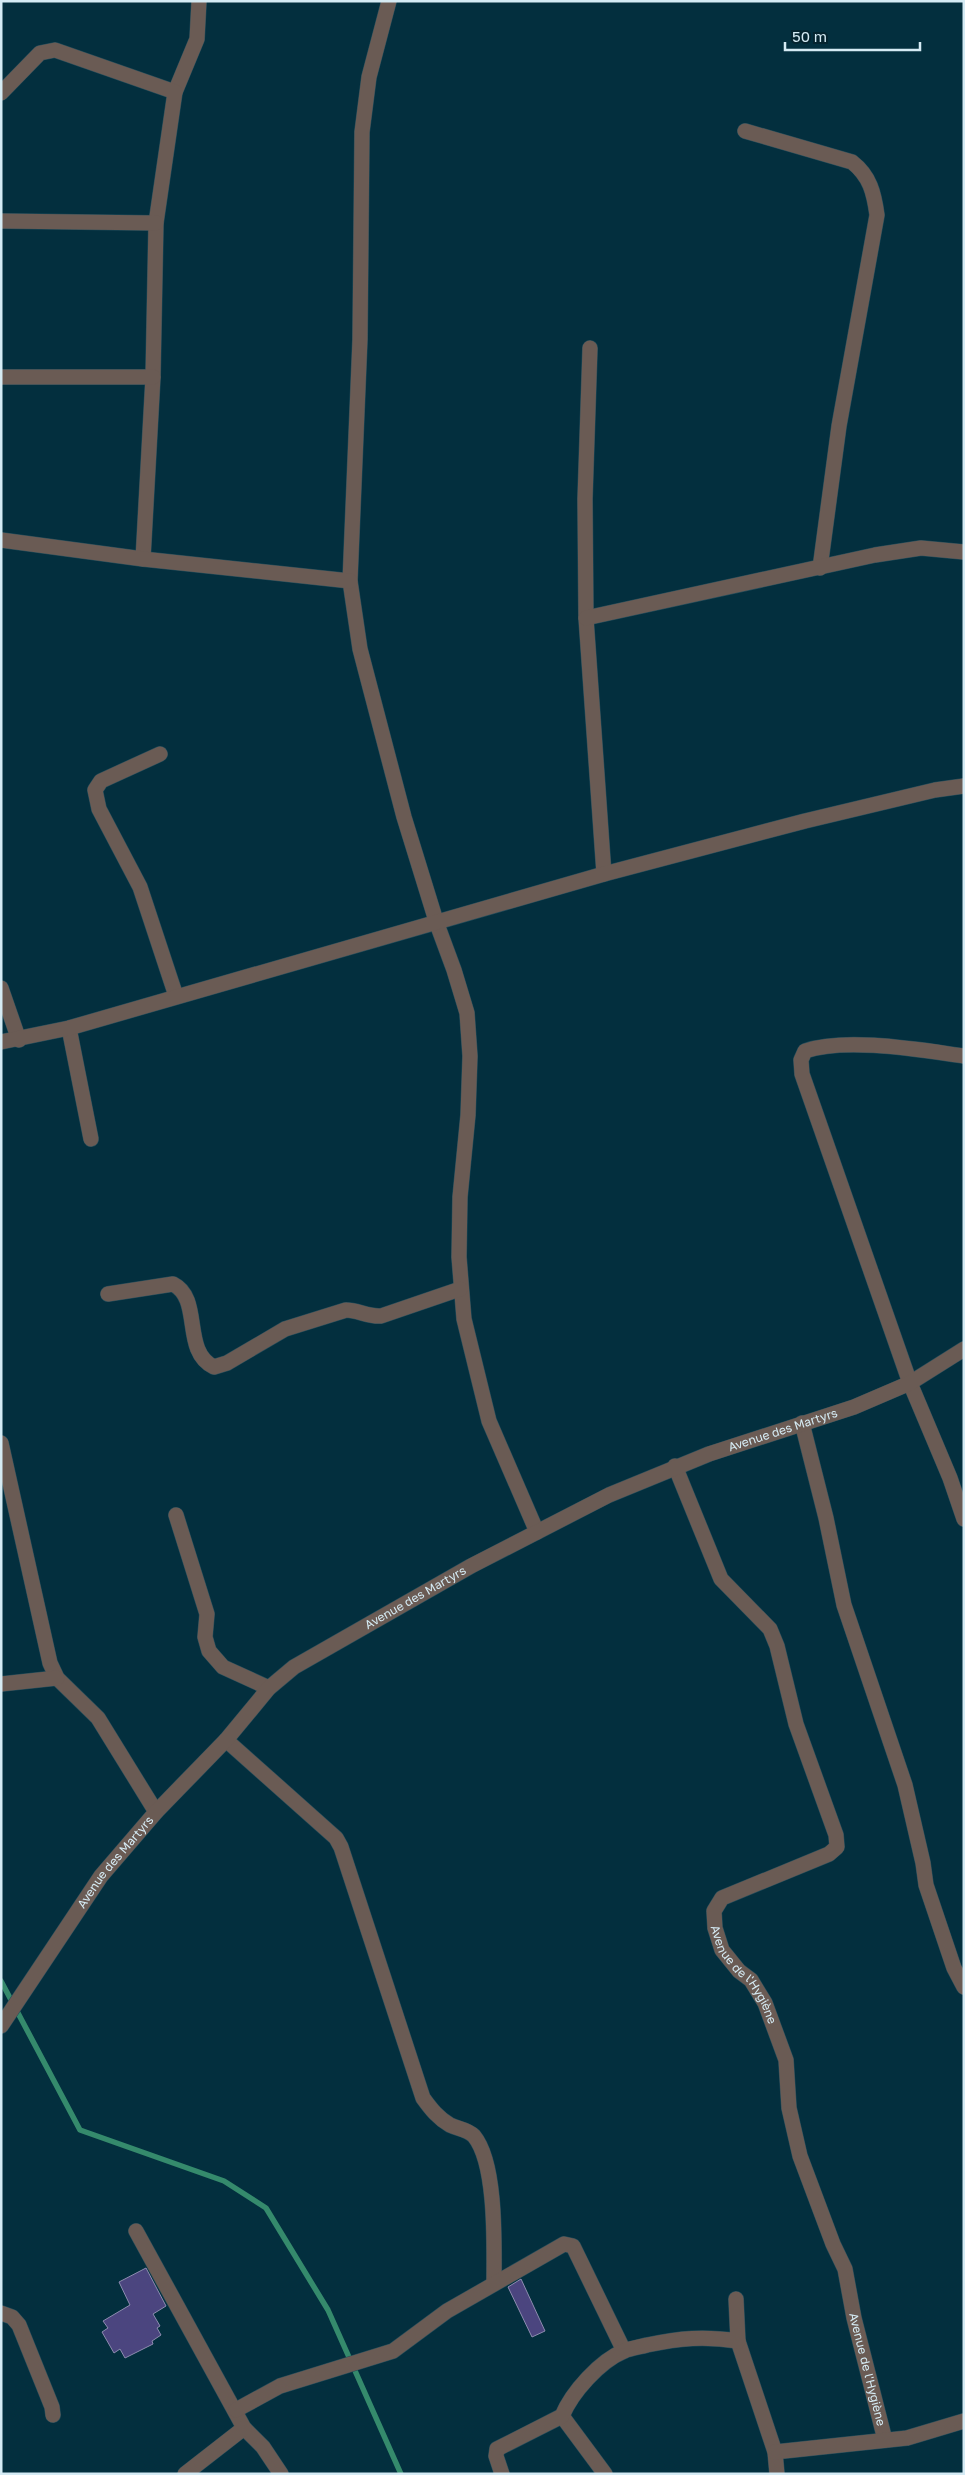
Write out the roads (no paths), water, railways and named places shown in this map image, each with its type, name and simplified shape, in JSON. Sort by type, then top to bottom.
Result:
[{"type":"street","points":[[143,559],[153,377],[156,223],[175,92],[197,39],[199,1]]},
{"type":"street","points":[[389,1],[369,77],[362,132],[360,339],[350,581],[360,649],[404,817],[467,1013],[470,1056],[468,1115],[460,1197],[460,1290],[464,1318],[489,1421],[537,1532]]},
{"type":"street","points":[[1,93],[40,53],[55,50],[175,92]]},
{"type":"street","points":[[745,131],[852,162],[864,172],[874,194],[877,215],[839,426],[820,568]]},
{"type":"street","points":[[1,221],[156,223]]},
{"type":"street","points":[[590,348],[585,499],[586,618],[604,874]]},
{"type":"street","points":[[1,377],[153,377]]},
{"type":"street","points":[[1,540],[143,559],[350,581]]},
{"type":"street","points":[[586,618],[875,555],[921,548],[964,552]]},
{"type":"street","points":[[160,754],[101,781],[96,790],[99,809],[140,887],[176,996]]},
{"type":"street","points":[[1,1042],[69,1028],[176,996],[437,924],[604,874],[806,821],[935,790],[964,786]]},
{"type":"street","points":[[1,988],[18,1040]]},
{"type":"street","points":[[69,1028],[91,1139]]},
{"type":"street","points":[[964,1056],[905,1048],[834,1045],[805,1051],[801,1060],[802,1074],[910,1383],[950,1478],[964,1519]]},
{"type":"street","points":[[108,1294],[174,1284],[181,1288],[186,1296],[198,1352],[205,1363],[214,1367],[227,1363],[285,1329],[346,1310],[355,1310],[372,1317],[381,1316],[460,1290]]},
{"type":"street","name":"Avenue des Martyrs","points":[[1,2026],[102,1876],[156,1812],[226,1740],[269,1688],[294,1667],[472,1566],[609,1495],[675,1466],[854,1407],[910,1383],[964,1349]]},
{"type":"street","points":[[802,1423],[826,1518],[844,1605],[906,1785],[926,1885],[954,1968],[964,1987]]},
{"type":"street","points":[[1,1443],[50,1663],[57,1678],[98,1718],[156,1812]]},
{"type":"street","name":"Avenue de l'Hygiène","points":[[675,1466],[721,1579],[770,1629],[777,1646],[796,1724],[836,1835],[837,1846],[829,1854],[722,1898],[714,1911],[715,1928],[722,1950],[739,1972],[751,1980],[766,2004],[786,2060],[789,2108],[800,2156],[832,2244],[845,2269],[854,2318],[885,2440],[907,2438],[964,2420]]},
{"type":"street","points":[[176,1514],[205,1608],[205,1636],[210,1651],[223,1667],[269,1688]]},
{"type":"street","points":[[1,1684],[57,1678]]},
{"type":"street","points":[[226,1740],[336,1838],[341,1847],[423,2098],[434,2114],[451,2125],[467,2130],[474,2137],[486,2164],[494,2217],[494,2283]]},
{"type":"street","points":[[136,2231],[236,2410],[244,2428],[262,2447],[281,2474]]},
{"type":"street","points":[[236,2410],[280,2386],[393,2351],[439,2317],[494,2283],[564,2244],[573,2246],[624,2351]]},
{"type":"street","points":[[736,2299],[738,2341],[775,2452],[777,2474]]},
{"type":"street","points":[[1,2313],[12,2317],[19,2325],[52,2408],[53,2415]]},
{"type":"street","points":[[502,2474],[496,2456],[497,2449],[562,2416],[583,2383],[624,2351],[679,2338],[707,2337],[738,2341]]},
{"type":"street","points":[[562,2416],[605,2474]]},
{"type":"street","points":[[185,2474],[244,2428]]},
{"type":"street","points":[[775,2452],[885,2440]]},
{"type":"waterway","points":[[1,1981],[80,2130],[224,2181],[266,2208],[328,2310],[401,2474]]}]
